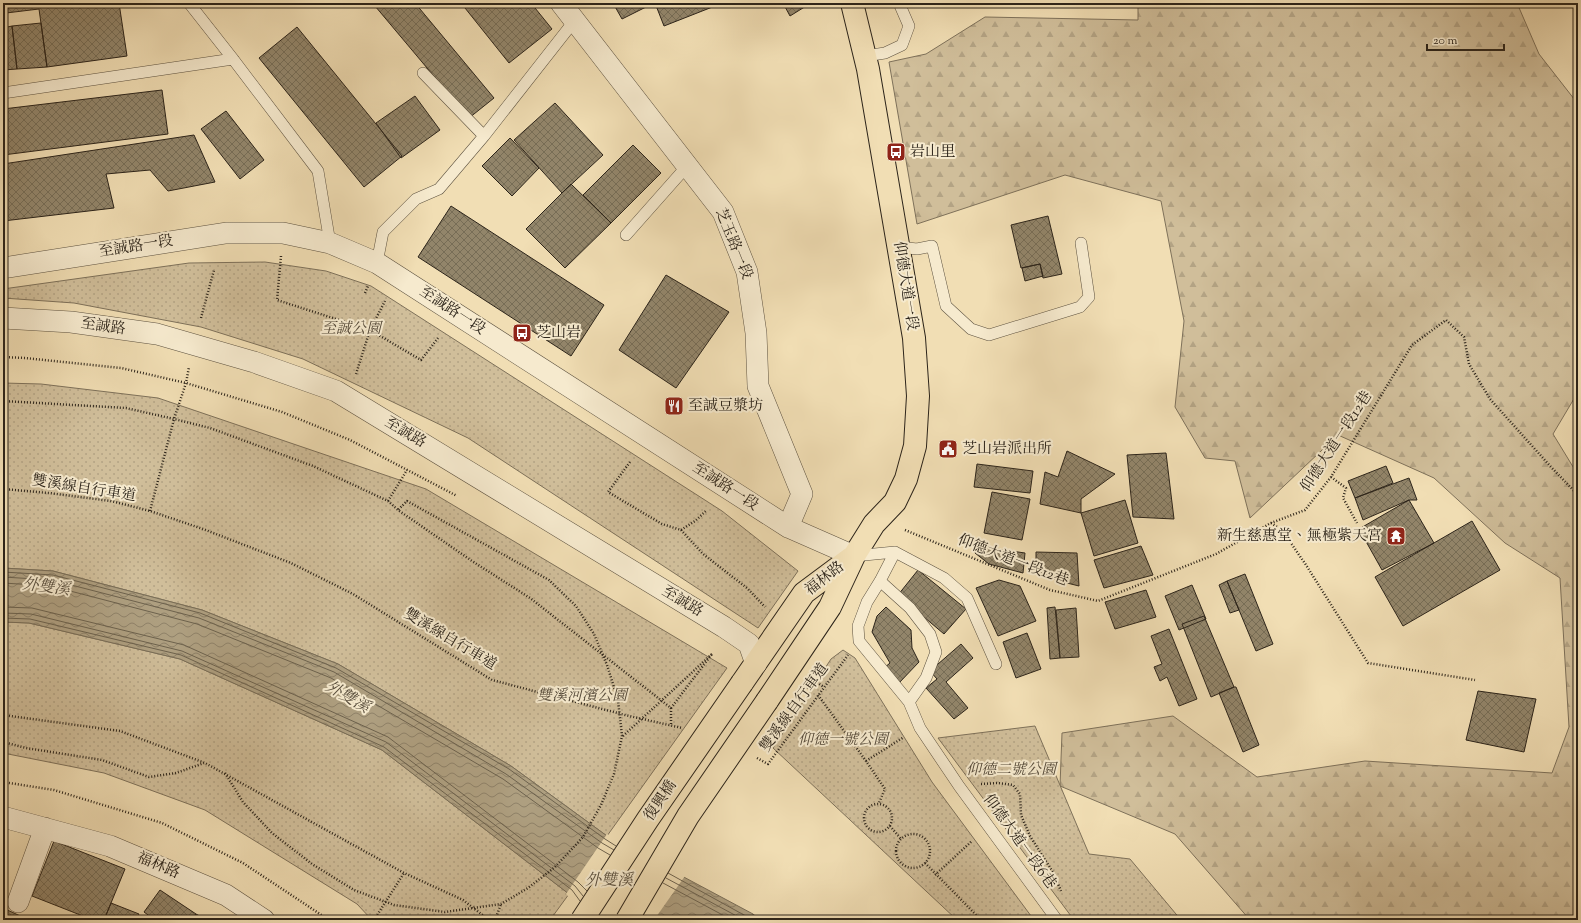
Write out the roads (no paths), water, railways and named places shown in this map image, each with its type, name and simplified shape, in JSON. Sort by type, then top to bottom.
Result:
[{"type":"main road","name":"仰德大道一段","points":[[852,3],[865,56],[899,247],[914,338],[918,396],[915,446],[906,479],[894,502],[874,524],[854,556]]},
{"type":"main road","name":"福林路","points":[[742,683],[804,593],[854,556]]},
{"type":"main road","name":"福林路","points":[[767,701],[830,607],[854,556]]},
{"type":"main road","name":"復興橋","points":[[582,920],[648,819],[742,683]]},
{"type":"main road","name":"復興橋","points":[[627,920],[688,816],[767,701]]},
{"type":"street","name":"芝玉路一段","points":[[561,3],[723,212],[747,272],[756,333],[758,386],[802,494],[788,527]]},
{"type":"street","name":"至誠路一段","points":[[3,268],[226,233],[283,233],[330,244],[377,263],[788,527],[854,556]]},
{"type":"street","name":"至誠路","points":[[3,318],[71,322],[157,334],[254,362],[336,391],[724,627],[749,644],[756,664]]},
{"type":"street","name":"福林路","points":[[3,817],[110,846],[226,895],[264,920]]},
{"type":"street","points":[[18,902],[45,828]]},
{"type":"lane","points":[[189,3],[318,171],[330,244]]},
{"type":"lane","points":[[865,56],[885,53],[902,45],[909,26],[899,3]]},
{"type":"lane","points":[[377,263],[383,232],[416,199],[439,189],[484,136],[575,20]]},
{"type":"lane","points":[[3,92],[233,59]]},
{"type":"lane","points":[[422,73],[484,136]]},
{"type":"lane","points":[[626,235],[688,166]]},
{"type":"lane","points":[[899,247],[917,249],[932,246],[946,306],[970,329],[989,335],[1080,307],[1085,302],[1089,297],[1080,243]]},
{"type":"lane","points":[[895,552],[880,581],[910,608],[930,634],[936,652],[926,678],[909,702]]},
{"type":"lane","points":[[854,556],[895,552],[944,578],[967,598],[996,664]]},
{"type":"lane","name":"仰德大道一段6巷","points":[[880,581],[867,602],[858,626],[859,641],[909,702],[920,728],[959,786],[1057,920]]},
{"type":"water","name":"外雙溪","points":[[3,568],[53,571],[202,610],[338,664],[511,766],[607,836],[753,914],[760,920],[591,920],[569,894],[382,750],[180,659],[29,623],[3,622]]},
{"type":"place","name":"岩山里","points":[[896,152]]},
{"type":"place","name":"芝山岩","points":[[522,333]]},
{"type":"place","name":"至誠豆漿坊","points":[[674,406]]},
{"type":"place","name":"芝山岩派出所","points":[[948,449]]},
{"type":"place","name":"新生慈惠堂、無極紫天宮","points":[[1396,536]]},
{"type":"park label","name":"至誠公園","points":[[351,329]]},
{"type":"park label","name":"雙溪河濱公園","points":[[582,696]]},
{"type":"park label","name":"仰德一號公園","points":[[843,740]]},
{"type":"park label","name":"仰德二號公園","points":[[1011,770]]}]
